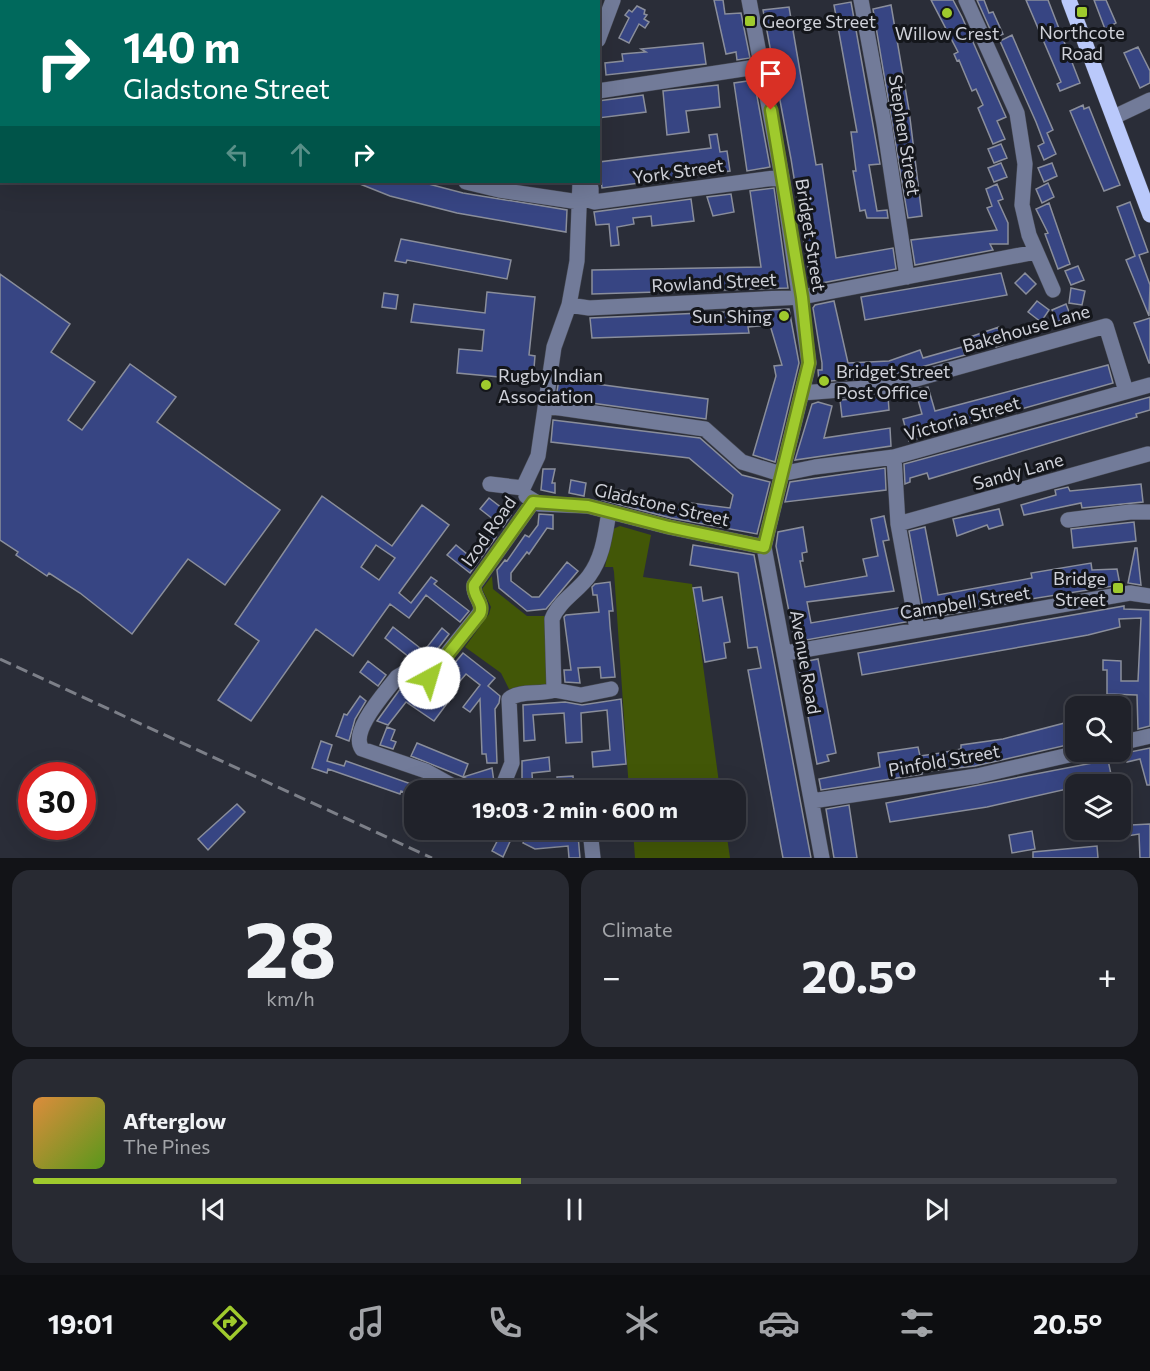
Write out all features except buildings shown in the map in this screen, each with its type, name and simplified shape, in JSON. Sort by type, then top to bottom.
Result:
[{"type":"main road","points":[[1070,0],[1150,215]]},
{"type":"street","points":[[600,35],[613,0]]},
{"type":"street","name":"Bridget Street","points":[[749,0],[763,66],[802,297],[809,363],[781,474]]},
{"type":"street","name":"Stephen Street","points":[[861,0],[884,124],[907,277]]},
{"type":"street","points":[[966,0],[1017,113],[1025,164],[1022,205],[1036,252],[1053,290]]},
{"type":"street","points":[[600,91],[763,66]]},
{"type":"street","points":[[1114,117],[1150,100]]},
{"type":"street","name":"York Street","points":[[586,185],[591,201],[594,202],[782,177]]},
{"type":"street","points":[[470,183],[499,190],[579,202]]},
{"type":"street","points":[[533,502],[526,496],[523,488],[538,456],[554,347],[569,305],[577,261],[579,202],[586,185]]},
{"type":"street","name":"Rowland Street","points":[[569,305],[589,308],[802,297],[1036,252]]},
{"type":"street","name":"Bakehouse Lane","points":[[802,393],[891,386],[1106,326],[1126,391]]},
{"type":"street","name":"Victoria Street","points":[[781,474],[894,457],[1150,385]]},
{"type":"street","points":[[546,406],[705,429],[742,462],[781,474]]},
{"type":"street","name":"Sandy Lane","points":[[898,524],[1148,454]]},
{"type":"street","points":[[894,457],[898,524],[917,629]]},
{"type":"street","name":"Avenue Road","points":[[781,474],[764,547],[786,653],[822,858]]},
{"type":"street","points":[[490,484],[523,488]]},
{"type":"street","name":"Gladstone Street","points":[[533,502],[588,506],[764,547]]},
{"type":"street","name":"Izod Road","points":[[442,780],[426,771],[362,749],[359,744],[362,725],[397,677],[404,673],[417,681],[425,681],[480,614],[481,606],[473,589],[474,585],[533,502]]},
{"type":"street","points":[[554,690],[552,619],[557,609],[588,577],[600,560],[609,512]]},
{"type":"street","points":[[1068,520],[1130,512],[1150,512]]},
{"type":"street","name":"Campbell Street","points":[[786,653],[1130,593],[1150,596]]},
{"type":"street","points":[[505,780],[512,763],[509,699],[516,694],[543,694],[554,690],[581,695],[594,686],[611,688]]},
{"type":"street","points":[[1131,740],[1150,736]]},
{"type":"street","name":"Pinfold Street","points":[[812,801],[977,776],[1065,756]]},
{"type":"street","points":[[591,840],[593,858]]},
{"type":"green space","points":[[620,526],[651,535],[643,577],[692,584],[719,780],[628,780],[614,572],[613,567],[605,567],[613,529]]},
{"type":"green space","points":[[492,576],[493,589],[527,616],[545,616],[548,681],[543,687],[509,689],[501,673],[465,647],[489,614],[491,607],[482,589]]},
{"type":"green space","points":[[634,840],[727,840],[730,858],[635,858]]},
{"type":"railway","points":[[0,659],[432,858]]},
{"type":"place","name":"Northcote Road","points":[[1082,12]]},
{"type":"place","name":"Willow Crest","points":[[947,13]]},
{"type":"place","name":"George Street","points":[[750,21]]},
{"type":"place","name":"Sun Shing","points":[[784,316]]},
{"type":"place","name":"Bridget Street Post Office","points":[[824,381]]},
{"type":"place","name":"Rugby Indian Association","points":[[486,385]]},
{"type":"place","name":"Bridge Street","points":[[1118,588]]},
{"type":"route","points":[[429,678],[480,614],[482,610],[473,589],[474,585],[502,550],[533,502],[588,506],[669,527],[764,547],[809,363],[802,297],[771,110]]}]
